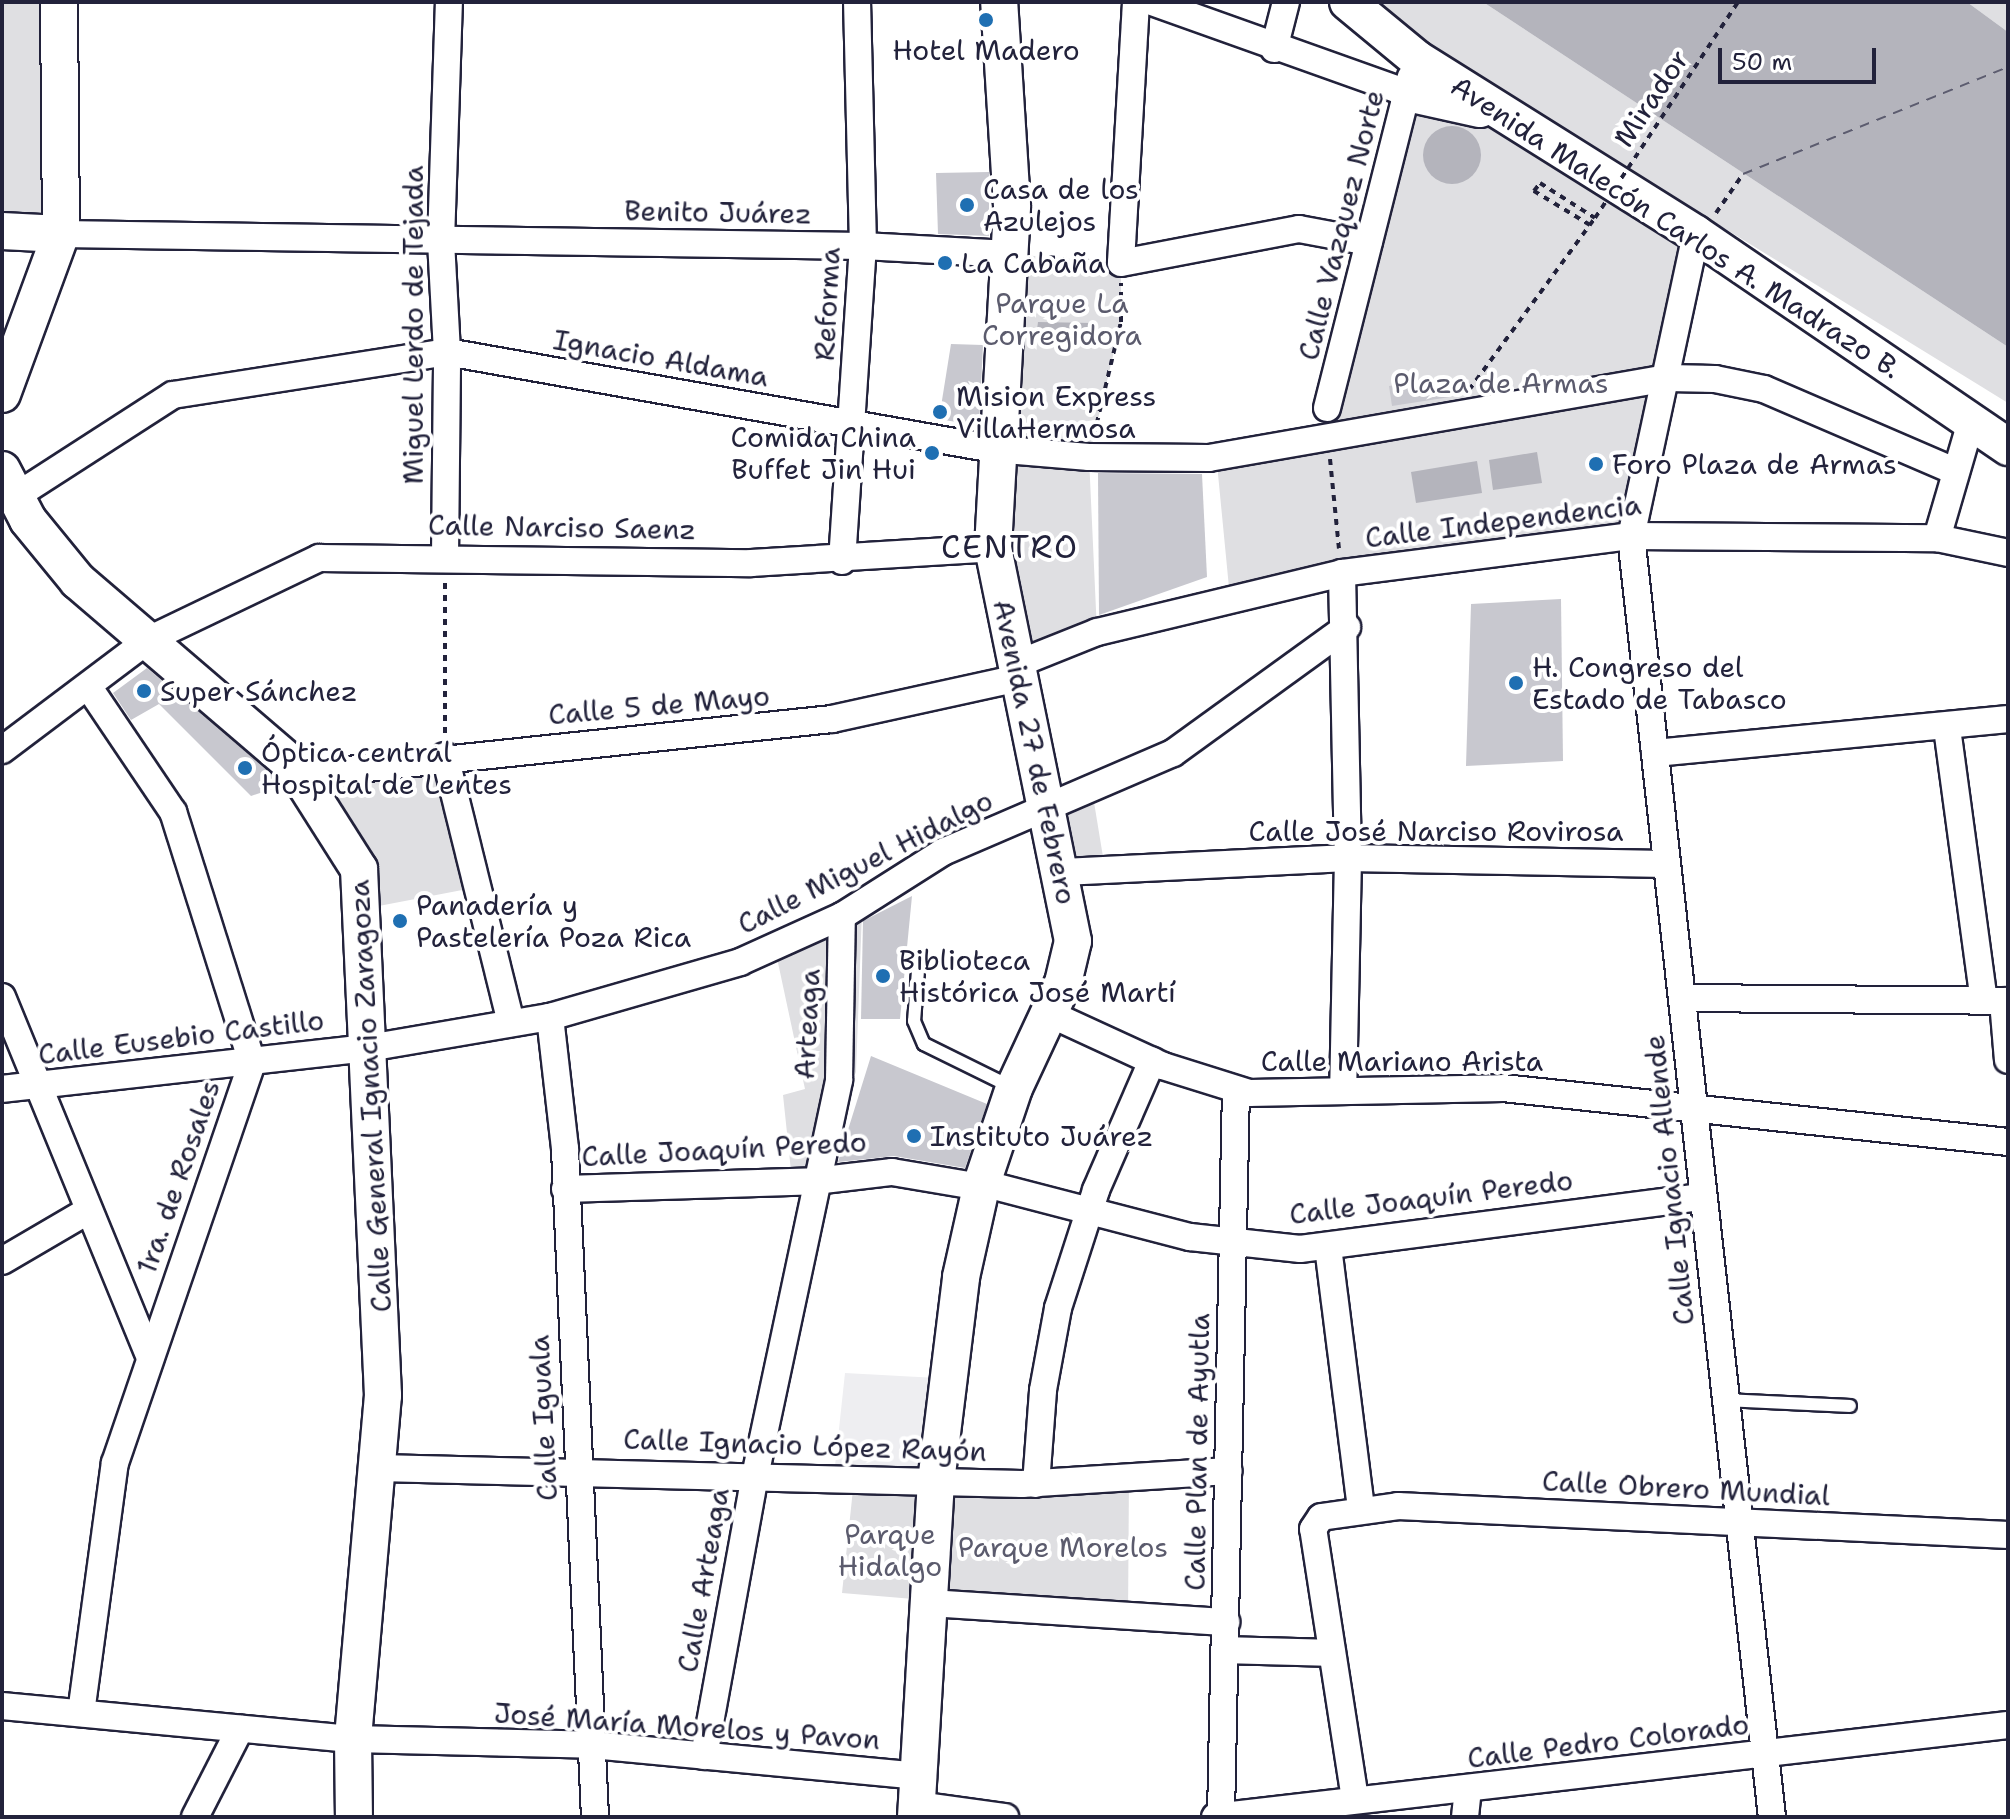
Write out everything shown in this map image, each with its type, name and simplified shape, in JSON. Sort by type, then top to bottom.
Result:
[{"type":"main road","points":[[3,391],[61,234],[59,2]]},
{"type":"main road","name":"Avenida 27 de Febrero","points":[[918,1799],[936,1482],[957,1306],[981,1185],[1014,1088],[1048,1013],[1073,941],[1063,872],[993,548],[994,449],[1009,254],[1009,116],[999,2]]},
{"type":"main road","points":[[1330,2],[1375,28]]},
{"type":"main road","name":"Avenida Malecón Carlos A. Madrazo B.","points":[[1348,2],[1375,28],[1417,59],[1502,114],[1704,226],[2008,447]]},
{"type":"main road","points":[[1407,93],[1502,114]]},
{"type":"main road","points":[[2,231],[61,234]]},
{"type":"main road","name":"Calle General Ignacio Zaragoza","points":[[8,484],[78,581],[308,785],[362,879],[381,1288],[379,1468],[353,1739],[354,1817]]},
{"type":"street","name":"Miguel Lerdo de Tejada","points":[[445,556],[447,352],[441,241],[449,2]]},
{"type":"street","name":"Reforma","points":[[842,561],[863,246],[857,2]]},
{"type":"street","points":[[1136,2],[1121,263],[1299,229],[1369,242]]},
{"type":"street","points":[[1152,2],[1274,49],[1407,93]]},
{"type":"street","points":[[1274,49],[1286,2]]},
{"type":"street","name":"Calle Vazquez Norte","points":[[1327,408],[1417,59]]},
{"type":"street","name":"Calle Ignacio Allende","points":[[1704,226],[1631,536],[1772,1817]]},
{"type":"street","name":"Benito Juárez","points":[[61,234],[863,246],[1009,254]]},
{"type":"street","name":"Ignacio Aldama","points":[[8,484],[173,395],[447,352],[994,449],[1089,457],[1209,458],[1668,378],[1715,379],[1764,389],[1954,471]]},
{"type":"street","points":[[1937,538],[1954,471],[1971,422]]},
{"type":"street","name":"Calle Independencia","points":[[1018,671],[1097,632],[1342,573],[1631,536],[1937,538],[2008,553]]},
{"type":"street","name":"Calle Narciso Saenz","points":[[2,750],[90,689],[148,640],[319,558],[445,556],[842,561],[993,548]]},
{"type":"street","points":[[1342,573],[1347,627],[1348,858],[1343,1091]]},
{"type":"street","name":"Calle Miguel Hidalgo","points":[[368,1048],[550,1017],[740,962],[842,916],[943,852],[1173,753],[1347,627]]},
{"type":"street","name":"Calle 5 de Mayo","points":[[308,785],[445,756],[832,719],[1018,671]]},
{"type":"street","name":"1ra. de Rosales","points":[[81,1713],[110,1483],[252,1062],[173,812],[90,689]]},
{"type":"street","points":[[1655,753],[1947,728],[2008,719]]},
{"type":"street","points":[[1947,728],[2008,1060]]},
{"type":"street","points":[[445,756],[511,1023]]},
{"type":"street","name":"Calle José Narciso Rovirosa","points":[[1063,872],[1348,858],[1666,864]]},
{"type":"street","name":"Arteaga","points":[[815,1181],[843,1058],[842,916]]},
{"type":"street","points":[[2,997],[86,1212],[150,1357]]},
{"type":"street","points":[[1682,998],[1998,1001]]},
{"type":"street","name":"Calle Mariano Arista","points":[[1048,1013],[1152,1061],[1236,1090],[1492,1087],[1693,1105],[2008,1142]]},
{"type":"street","name":"Calle Iguala","points":[[550,1017],[565,1189],[595,1817]]},
{"type":"street","name":"Calle Eusebio Castillo","points":[[2,1089],[368,1048]]},
{"type":"street","points":[[1036,1484],[1047,1354],[1089,1212],[1152,1061]]},
{"type":"street","name":"Calle Plan de Ayutla","points":[[1221,1816],[1236,1090]]},
{"type":"street","name":"Calle Joaquín Peredo","points":[[565,1189],[815,1181],[892,1172],[981,1185],[1232,1243],[1328,1247],[1702,1197]]},
{"type":"street","name":"Calle Arteaga","points":[[704,1756],[755,1476],[815,1181]]},
{"type":"street","points":[[2,1261],[86,1212]]},
{"type":"street","points":[[1328,1247],[1361,1509]]},
{"type":"street","name":"Calle Ignacio López Rayón","points":[[379,1468],[579,1469],[1036,1484],[1229,1471]]},
{"type":"street","name":"Calle Obrero Mundial","points":[[1355,1799],[1314,1526],[1321,1517],[1361,1509],[1429,1507],[1739,1525],[2008,1535]]},
{"type":"street","points":[[931,1603],[1226,1622]]},
{"type":"street","points":[[1225,1650],[1332,1653]]},
{"type":"street","name":"José María Morelos y Pavon","points":[[2,1706],[353,1739],[592,1745],[704,1756],[918,1799]]},
{"type":"street","name":"Calle Pedro Colorado","points":[[1215,1817],[2008,1725]]},
{"type":"street","points":[[195,1817],[240,1729]]},
{"type":"street","points":[[1465,1817],[1468,1790]]},
{"type":"street","points":[[918,1799],[1005,1817]]},
{"type":"lane","points":[[308,785],[325,836]]},
{"type":"lane","points":[[919,958],[914,1021],[924,1044],[1014,1088]]},
{"type":"lane","points":[[1725,1400],[1850,1406]]},
{"type":"path","name":"Mirador","points":[[1451,415],[1595,218],[1738,2]]},
{"type":"path","points":[[1704,226],[1743,174]]},
{"type":"path","points":[[1590,225],[1534,191],[1540,183],[1595,218]]},
{"type":"path","points":[[1009,254],[1121,263],[1121,322],[1089,457]]},
{"type":"path","points":[[1327,436],[1342,573]]},
{"type":"path","points":[[445,556],[445,756]]},
{"type":"shaded area","points":[[1483,2],[1967,2],[2008,32],[2008,347]]},
{"type":"shaded area","points":[[1452,126],[1472,135],[1481,155],[1472,175],[1452,184],[1432,175],[1423,155],[1432,135]]},
{"type":"shaded area","points":[[1038,322],[1092,323],[1089,345],[1036,337]]},
{"type":"shaded area","points":[[1537,452],[1542,483],[1493,490],[1489,460]]},
{"type":"shaded area","points":[[1477,461],[1482,493],[1416,503],[1411,472]]},
{"type":"shaded area","points":[[845,1373],[937,1378],[925,1472],[835,1466]]},
{"type":"green space","points":[[2,2],[59,2],[61,234],[2,231]]},
{"type":"green space","points":[[1357,2],[1483,2],[2008,347],[2008,403]]},
{"type":"green space","points":[[1967,2],[2008,2],[2008,32]]},
{"type":"green space","name":"Plaza de Armas","points":[[1407,93],[1502,114],[1696,234],[1631,536],[1230,598],[1215,443],[1327,423]]},
{"type":"green space","name":"Parque La Corregidora","points":[[1009,254],[1121,263],[1121,322],[1089,457],[1097,632],[1017,664],[1004,610]]},
{"type":"green space","points":[[445,756],[478,887],[363,909],[301,775]]},
{"type":"green space","points":[[1092,790],[1105,869],[1063,872],[1048,807]]},
{"type":"green space","points":[[862,912],[856,1072],[817,1164],[791,1171],[783,1095],[805,1089],[777,958]]},
{"type":"green space","name":"Parque Morelos","points":[[1129,1478],[1128,1617],[842,1593],[854,1480]]},
{"type":"building","name":"Casa de los Azulejos","points":[[989,172],[989,236],[938,234],[936,173]]},
{"type":"building","points":[[951,344],[983,345],[979,426],[939,419]]},
{"type":"building","points":[[1447,377],[1450,397],[1392,406],[1389,386]]},
{"type":"building","points":[[1098,473],[1202,474],[1207,577],[1099,615]]},
{"type":"building","name":"H. Congreso del Estado de Tabasco","points":[[1561,599],[1563,761],[1466,766],[1471,604]]},
{"type":"building","points":[[147,668],[277,779],[281,786],[251,796],[159,704],[131,720],[113,693]]},
{"type":"building","name":"Biblioteca Histórica José Martí","points":[[912,896],[900,1019],[861,1019],[863,921]]},
{"type":"building","name":"Instituto Juárez","points":[[871,1056],[987,1104],[965,1168],[894,1156],[838,1162]]},
{"type":"ferry route","points":[[1743,174],[2008,67]]},
{"type":"place","name":"Hotel Madero","points":[[986,20]]},
{"type":"place","name":"Casa de los Azulejos","points":[[967,205]]},
{"type":"place","name":"La Cabaña","points":[[945,263]]},
{"type":"place","name":"Mision Express VillaHermosa","points":[[940,412]]},
{"type":"place","name":"Comida China Buffet Jin Hui","points":[[932,453]]},
{"type":"place","name":"Foro Plaza de Armas","points":[[1596,464]]},
{"type":"place","name":"H. Congreso del Estado de Tabasco","points":[[1516,683]]},
{"type":"place","name":"Super Sánchez","points":[[144,691]]},
{"type":"place","name":"Óptica central Hospital de Lentes","points":[[245,768]]},
{"type":"place","name":"Panadería y Pastelería Poza Rica","points":[[400,921]]},
{"type":"place","name":"Biblioteca Histórica José Martí","points":[[883,976]]},
{"type":"place","name":"Instituto Juárez","points":[[914,1136]]},
{"type":"district","name":"CENTRO","points":[[1010,547]]},
{"type":"park label","name":"Parque Hidalgo","points":[[890,1550]]}]
